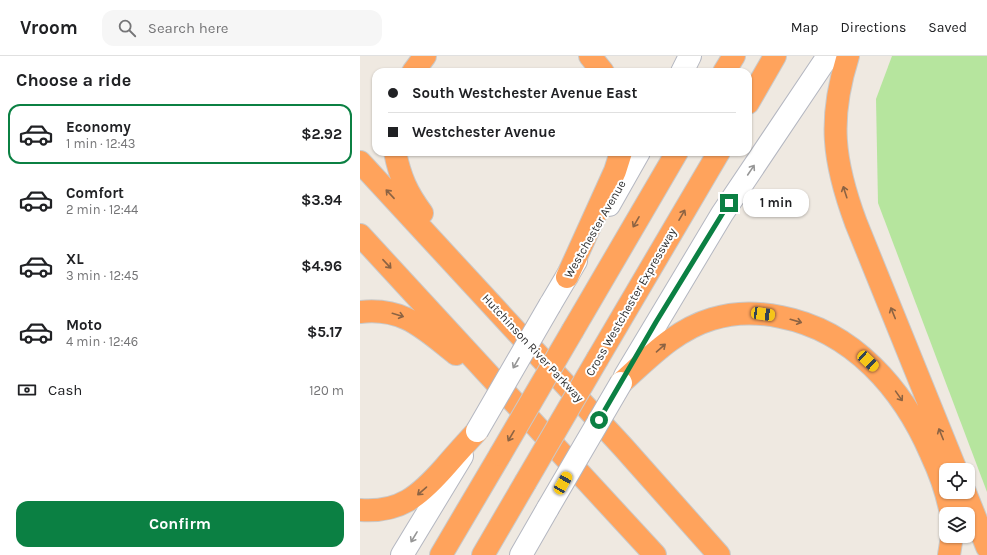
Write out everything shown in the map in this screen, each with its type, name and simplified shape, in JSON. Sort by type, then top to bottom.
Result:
[{"type":"highway","points":[[415,68],[425,56]]},
{"type":"highway","points":[[590,56],[600,68]]},
{"type":"highway","points":[[726,68],[734,56]]},
{"type":"highway","points":[[752,96],[775,56]]},
{"type":"highway","points":[[848,56],[842,76],[836,116],[836,150],[843,185],[856,223],[953,463]]},
{"type":"highway","points":[[396,156],[399,172],[406,190],[473,284]]},
{"type":"highway","points":[[567,277],[615,171],[620,156]]},
{"type":"highway","points":[[441,555],[675,156]]},
{"type":"highway","name":"Cross Westchester Expressway","points":[[483,555],[717,156]]},
{"type":"highway","name":"Hutchinson River Parkway","points":[[360,162],[682,512],[719,555]]},
{"type":"highway","points":[[360,235],[655,555]]},
{"type":"highway","points":[[360,312],[388,312],[403,316],[413,321],[515,402]]},
{"type":"highway","points":[[621,383],[673,338],[685,330],[711,319],[736,314],[763,314],[794,320],[814,327],[842,342],[860,354],[882,375],[898,394],[929,448],[943,484],[949,507]]},
{"type":"highway","points":[[360,510],[379,510],[403,503],[416,495],[429,484],[476,431]]},
{"type":"highway","points":[[968,499],[987,547]]},
{"type":"highway","points":[[682,512],[729,555]]},
{"type":"highway","points":[[949,555],[951,543]]},
{"type":"main road","points":[[684,68],[690,56]]},
{"type":"main road","points":[[521,555],[722,214],[828,56]]},
{"type":"main road","name":"Westchester Avenue","points":[[476,431],[637,156]]},
{"type":"main road","points":[[402,555],[476,431]]},
{"type":"green space","points":[[892,56],[987,56],[987,492],[878,203],[876,99]]},
{"type":"route","points":[[599,420],[656,322],[729,203]]}]
